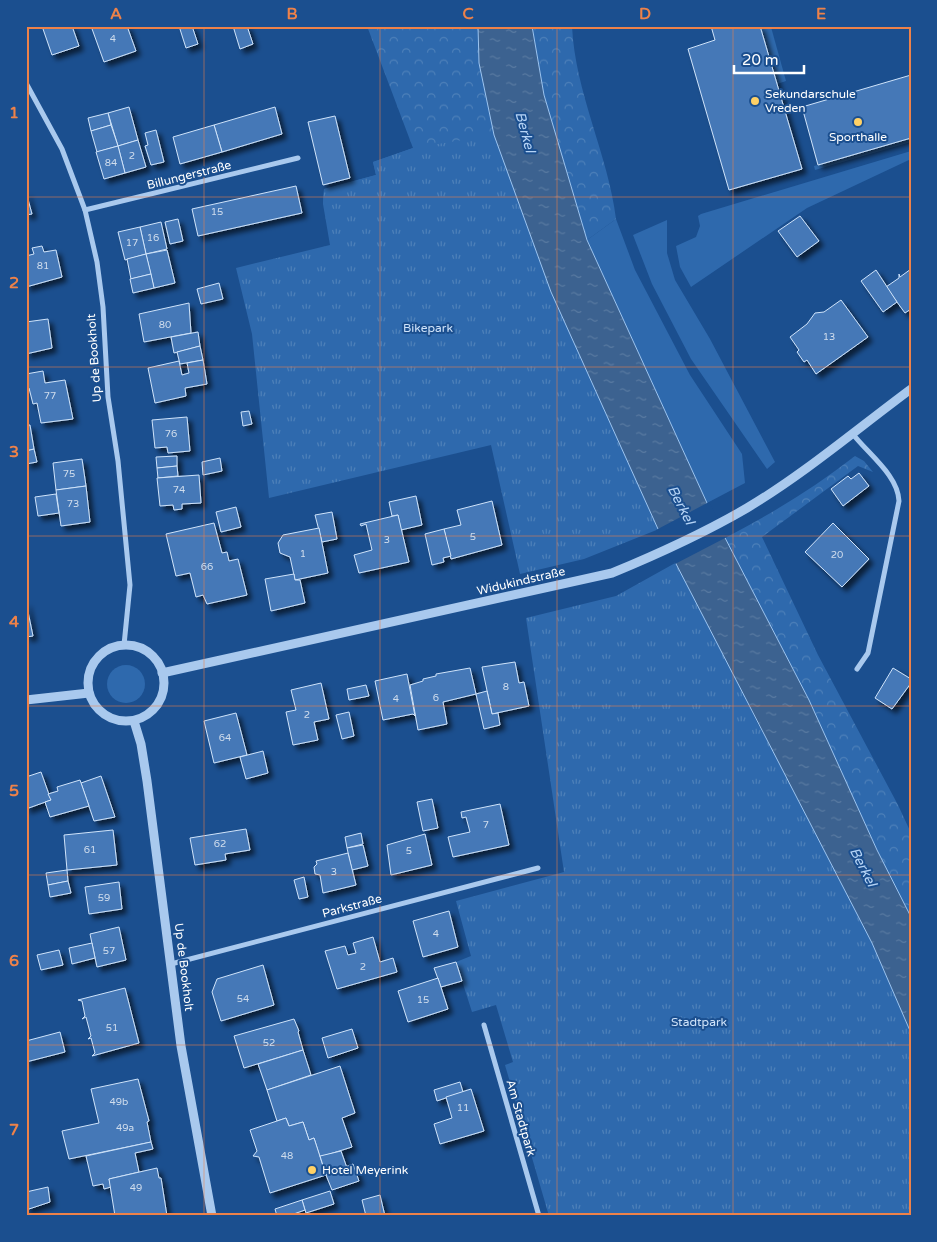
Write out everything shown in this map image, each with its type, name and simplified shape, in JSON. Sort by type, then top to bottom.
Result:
[{"type":"street","name":"Up de Bookholt","points":[[26,83],[62,149],[85,210],[97,262],[103,307],[108,398],[126,530],[130,585],[124,645]]},
{"type":"street","name":"Billungerstraße","points":[[85,210],[298,158]]},
{"type":"street","name":"Widukindstraße","points":[[162,673],[603,576],[652,557],[746,508],[911,389]]},
{"type":"street","points":[[852,433],[893,480],[899,490],[899,501],[868,653],[857,669]]},
{"type":"street","points":[[124,645],[137,647],[148,652],[157,662],[162,673],[162,693],[158,703],[148,714],[134,721],[111,718],[101,712],[89,693],[90,670],[95,660],[113,647],[124,645]]},
{"type":"street","points":[[26,700],[89,693]]},
{"type":"street","name":"Up de Bookholt","points":[[134,721],[141,744],[147,781],[181,1046],[212,1216]]},
{"type":"street","name":"Parkstraße","points":[[171,964],[538,868]]},
{"type":"street","name":"Am Stadtpark","points":[[484,1025],[539,1216]]},
{"type":"green space","points":[[367,26],[478,26],[479,63],[551,292],[575,345],[323,204],[324,189],[376,175],[373,162],[413,148]]},
{"type":"green space","points":[[532,26],[572,26],[574,51],[579,75],[606,171],[616,219],[587,240],[544,95]]},
{"type":"green space","points":[[771,27],[786,81],[777,84],[761,29]]},
{"type":"green space","name":"Bikepark","points":[[494,135],[551,292],[659,529],[584,559],[520,574],[491,445],[269,498],[252,334],[236,268],[330,245],[323,204],[324,189],[376,175],[373,162],[413,148]]},
{"type":"green space","points":[[911,138],[911,142],[815,170],[814,166]]},
{"type":"green space","points":[[911,151],[911,159],[807,208],[691,287],[680,267],[676,246],[696,237],[700,226],[698,216],[701,214]]},
{"type":"green space","points":[[616,219],[635,270],[690,375],[742,454],[745,483],[707,503],[587,240]]},
{"type":"green space","points":[[667,220],[667,253],[675,280],[710,339],[775,462],[767,469],[691,359],[652,284],[633,235]]},
{"type":"green space","points":[[855,456],[864,461],[873,472],[858,466],[762,537],[818,655],[911,833],[911,917],[877,850],[809,700],[725,538],[792,500]]},
{"type":"green space","name":"Stadtpark","points":[[677,562],[758,724],[811,821],[872,943],[911,1033],[911,1216],[549,1216],[505,1065],[513,1062],[496,1005],[472,1012],[456,962],[471,956],[456,901],[564,872],[526,618],[616,596]]},
{"type":"green space","points":[[126,665],[133,666],[139,671],[144,677],[144,691],[139,697],[133,702],[126,703],[119,702],[113,697],[108,691],[107,684],[108,677],[113,671],[119,666]]},
{"type":"water","name":"Berkel","points":[[478,26],[532,26],[544,95],[587,240],[707,503],[809,700],[877,850],[911,917],[911,1033],[872,943],[658,529],[551,292],[494,135],[479,63]]},
{"type":"pier","points":[[709,502],[727,537],[675,564],[656,530]]},
{"type":"building","points":[[42,26],[72,26],[79,46],[52,55]]},
{"type":"building","points":[[91,26],[127,26],[136,51],[104,62]]},
{"type":"building","points":[[179,26],[192,26],[198,44],[186,48]]},
{"type":"building","points":[[233,26],[247,26],[253,44],[240,49]]},
{"type":"building","points":[[711,26],[760,26],[802,169],[729,190],[688,49],[715,40]]},
{"type":"building","name":"Sporthalle","points":[[911,75],[911,138],[818,165],[802,107]]},
{"type":"building","points":[[129,107],[138,140],[118,146],[108,113]]},
{"type":"building","points":[[275,107],[282,134],[222,152],[214,125]]},
{"type":"building","points":[[108,113],[111,125],[91,131],[88,118]]},
{"type":"building","points":[[335,116],[350,178],[323,185],[308,122]]},
{"type":"building","points":[[111,125],[118,146],[97,152],[91,131]]},
{"type":"building","points":[[214,125],[222,152],[180,164],[173,137]]},
{"type":"building","points":[[156,130],[164,162],[151,165],[145,146],[148,145],[145,133]]},
{"type":"building","points":[[138,140],[146,167],[125,173],[118,146]]},
{"type":"building","points":[[118,146],[125,173],[104,179],[96,152]]},
{"type":"building","points":[[296,186],[302,213],[198,236],[192,209]]},
{"type":"building","points":[[26,192],[32,214],[26,215]]},
{"type":"building","points":[[800,216],[819,241],[797,257],[778,231]]},
{"type":"building","points":[[178,219],[183,241],[170,244],[165,222]]},
{"type":"building","points":[[161,222],[167,249],[146,254],[140,227]]},
{"type":"building","points":[[140,227],[146,254],[125,260],[118,232]]},
{"type":"building","points":[[42,246],[44,252],[56,250],[62,277],[26,287],[26,256],[34,254],[32,248]]},
{"type":"building","points":[[167,250],[175,283],[154,288],[146,254]]},
{"type":"building","points":[[146,254],[151,274],[131,279],[127,259]]},
{"type":"building","points":[[911,269],[911,309],[905,313],[886,287],[899,278],[899,274],[900,277]]},
{"type":"building","points":[[876,270],[897,302],[883,312],[861,281]]},
{"type":"building","points":[[151,274],[154,288],[133,293],[130,279]]},
{"type":"building","points":[[219,283],[223,299],[201,304],[197,289]]},
{"type":"building","points":[[841,300],[868,337],[816,374],[807,360],[804,362],[797,352],[799,350],[790,337],[807,324],[815,313],[824,312]]},
{"type":"building","points":[[189,303],[191,333],[144,342],[139,314]]},
{"type":"building","points":[[48,319],[52,348],[26,354],[26,322]]},
{"type":"building","points":[[198,332],[200,346],[174,353],[171,337]]},
{"type":"building","points":[[200,346],[203,360],[180,364],[177,352]]},
{"type":"building","points":[[203,360],[207,384],[185,388],[186,396],[155,403],[148,368],[179,361],[182,375],[189,373],[187,363]]},
{"type":"building","points":[[43,371],[45,383],[65,380],[73,419],[41,423],[37,403],[33,404],[29,388],[26,387],[26,374]]},
{"type":"building","points":[[249,411],[252,424],[243,426],[241,412]]},
{"type":"building","points":[[187,417],[190,451],[168,453],[167,447],[155,448],[152,420]]},
{"type":"building","points":[[26,425],[30,425],[34,449],[26,451]]},
{"type":"building","points":[[34,449],[37,462],[26,464],[26,451]]},
{"type":"building","points":[[177,456],[177,466],[157,468],[156,457]]},
{"type":"building","points":[[220,458],[222,471],[203,475],[202,462]]},
{"type":"building","points":[[82,459],[86,486],[56,490],[53,463]]},
{"type":"building","points":[[177,466],[178,476],[158,478],[157,468]]},
{"type":"building","points":[[859,473],[869,486],[843,506],[831,489],[848,476],[851,479]]},
{"type":"building","points":[[199,475],[201,503],[182,504],[182,509],[174,510],[173,505],[160,506],[157,478]]},
{"type":"building","points":[[86,486],[90,522],[61,526],[56,490]]},
{"type":"building","points":[[56,494],[59,513],[38,516],[35,497]]},
{"type":"building","points":[[416,496],[422,525],[401,530],[398,515],[392,516],[389,502]]},
{"type":"building","points":[[492,501],[502,545],[451,559],[444,529],[461,525],[457,510]]},
{"type":"building","points":[[236,507],[241,527],[221,532],[216,512]]},
{"type":"building","points":[[332,512],[337,539],[322,542],[315,515]]},
{"type":"building","points":[[398,515],[409,562],[359,573],[354,555],[372,550],[366,524],[361,526],[360,524]]},
{"type":"building","points":[[214,523],[222,553],[227,552],[229,561],[238,559],[247,595],[207,604],[203,595],[196,597],[190,573],[176,576],[166,534]]},
{"type":"building","points":[[833,523],[869,559],[842,587],[805,552]]},
{"type":"building","points":[[319,528],[328,573],[295,580],[290,557],[280,553],[278,543],[283,535]]},
{"type":"building","points":[[444,529],[451,556],[443,558],[444,562],[432,565],[425,534]]},
{"type":"building","points":[[294,574],[295,580],[300,580],[305,603],[271,611],[265,579]]},
{"type":"building","points":[[26,602],[33,636],[26,637]]},
{"type":"building","points":[[515,662],[519,683],[524,682],[529,706],[492,714],[482,667]]},
{"type":"building","points":[[470,668],[476,694],[443,702],[447,724],[418,730],[410,685],[436,676],[436,674]]},
{"type":"building","points":[[893,668],[911,679],[911,683],[892,709],[875,698]]},
{"type":"building","points":[[407,674],[415,716],[413,714],[383,720],[375,681]]},
{"type":"building","points":[[321,683],[329,719],[314,722],[318,740],[293,745],[286,712],[296,710],[291,690]]},
{"type":"building","points":[[366,685],[369,696],[349,700],[347,689]]},
{"type":"building","points":[[487,691],[492,714],[498,713],[500,725],[484,729],[476,694]]},
{"type":"building","points":[[349,712],[354,736],[342,739],[336,715]]},
{"type":"building","points":[[236,713],[247,755],[214,763],[204,721]]},
{"type":"building","points":[[263,751],[268,773],[246,779],[240,757]]},
{"type":"building","points":[[41,772],[51,800],[26,809],[26,777]]},
{"type":"building","points":[[101,776],[115,817],[94,821],[81,783]]},
{"type":"building","points":[[80,780],[89,806],[50,817],[45,802],[51,800],[48,794],[58,791],[57,787]]},
{"type":"building","points":[[432,799],[438,828],[423,831],[417,802]]},
{"type":"building","points":[[500,804],[509,845],[453,857],[448,837],[470,832],[466,817],[462,818],[461,812]]},
{"type":"building","points":[[246,829],[250,850],[225,854],[226,860],[195,865],[190,838]]},
{"type":"building","points":[[113,830],[117,865],[67,870],[64,835]]},
{"type":"building","points":[[361,833],[363,844],[347,848],[345,837]]},
{"type":"building","points":[[425,834],[432,865],[391,875],[387,845]]},
{"type":"building","points":[[363,845],[368,866],[352,870],[347,848]]},
{"type":"building","points":[[348,853],[356,885],[323,893],[320,875],[315,874],[314,867],[317,864],[316,861]]},
{"type":"building","points":[[67,870],[68,881],[48,885],[46,873]]},
{"type":"building","points":[[304,877],[308,897],[299,899],[294,880]]},
{"type":"building","points":[[68,881],[71,893],[50,897],[48,885]]},
{"type":"building","points":[[119,882],[122,909],[89,914],[85,887]]},
{"type":"building","points":[[449,911],[458,947],[423,957],[413,921]]},
{"type":"building","points":[[119,927],[126,960],[97,967],[90,934]]},
{"type":"building","points":[[373,937],[380,962],[393,958],[397,972],[337,989],[325,951],[345,946],[348,955],[356,953],[353,943]]},
{"type":"building","points":[[92,943],[95,958],[72,964],[69,948]]},
{"type":"building","points":[[59,950],[63,965],[41,970],[37,955]]},
{"type":"building","points":[[456,962],[462,981],[441,987],[434,968]]},
{"type":"building","points":[[263,965],[274,1005],[221,1021],[212,992],[217,979]]},
{"type":"building","points":[[438,978],[448,1009],[408,1022],[398,991]]},
{"type":"building","points":[[125,988],[139,1043],[92,1056],[95,1053],[91,1038],[88,1039],[91,1036],[86,1017],[82,1019],[85,1016],[82,1001],[78,1000]]},
{"type":"building","points":[[294,1019],[303,1050],[244,1068],[234,1036]]},
{"type":"building","points":[[352,1029],[358,1048],[328,1058],[322,1038]]},
{"type":"building","points":[[60,1032],[65,1052],[26,1062],[26,1041]]},
{"type":"building","points":[[303,1050],[311,1075],[267,1090],[258,1064]]},
{"type":"building","points":[[340,1066],[355,1113],[342,1118],[352,1147],[320,1157],[314,1138],[309,1140],[303,1122],[289,1126],[286,1118],[277,1121],[267,1090]]},
{"type":"building","points":[[138,1079],[149,1121],[147,1122],[151,1142],[69,1159],[62,1131],[99,1123],[91,1089]]},
{"type":"building","points":[[460,1082],[463,1092],[437,1101],[434,1090]]},
{"type":"building","points":[[471,1089],[484,1131],[440,1144],[434,1124],[452,1118],[446,1097]]},
{"type":"building","points":[[286,1118],[289,1126],[303,1122],[309,1140],[314,1138],[326,1175],[270,1193],[259,1157],[253,1156],[257,1151],[250,1130]]},
{"type":"building","points":[[151,1142],[153,1149],[135,1153],[139,1172],[109,1179],[111,1187],[104,1189],[103,1184],[93,1186],[86,1156]]},
{"type":"building","points":[[341,1151],[347,1168],[326,1175],[320,1156]]},
{"type":"building","points":[[353,1164],[359,1181],[332,1190],[326,1175]]},
{"type":"building","points":[[157,1168],[159,1178],[161,1178],[167,1216],[115,1216],[109,1179]]},
{"type":"building","points":[[48,1187],[50,1202],[26,1210],[26,1192]]},
{"type":"building","points":[[330,1191],[334,1204],[306,1213],[302,1200]]},
{"type":"building","points":[[380,1195],[385,1216],[366,1216],[362,1200]]},
{"type":"building","points":[[302,1200],[305,1210],[288,1216],[277,1216],[275,1209]]},
{"type":"place","name":"Sekundarschule Vreden","points":[[755,101]]},
{"type":"place","name":"Sporthalle","points":[[858,122]]},
{"type":"place","name":"Hotel Meyerink","points":[[312,1170]]}]
